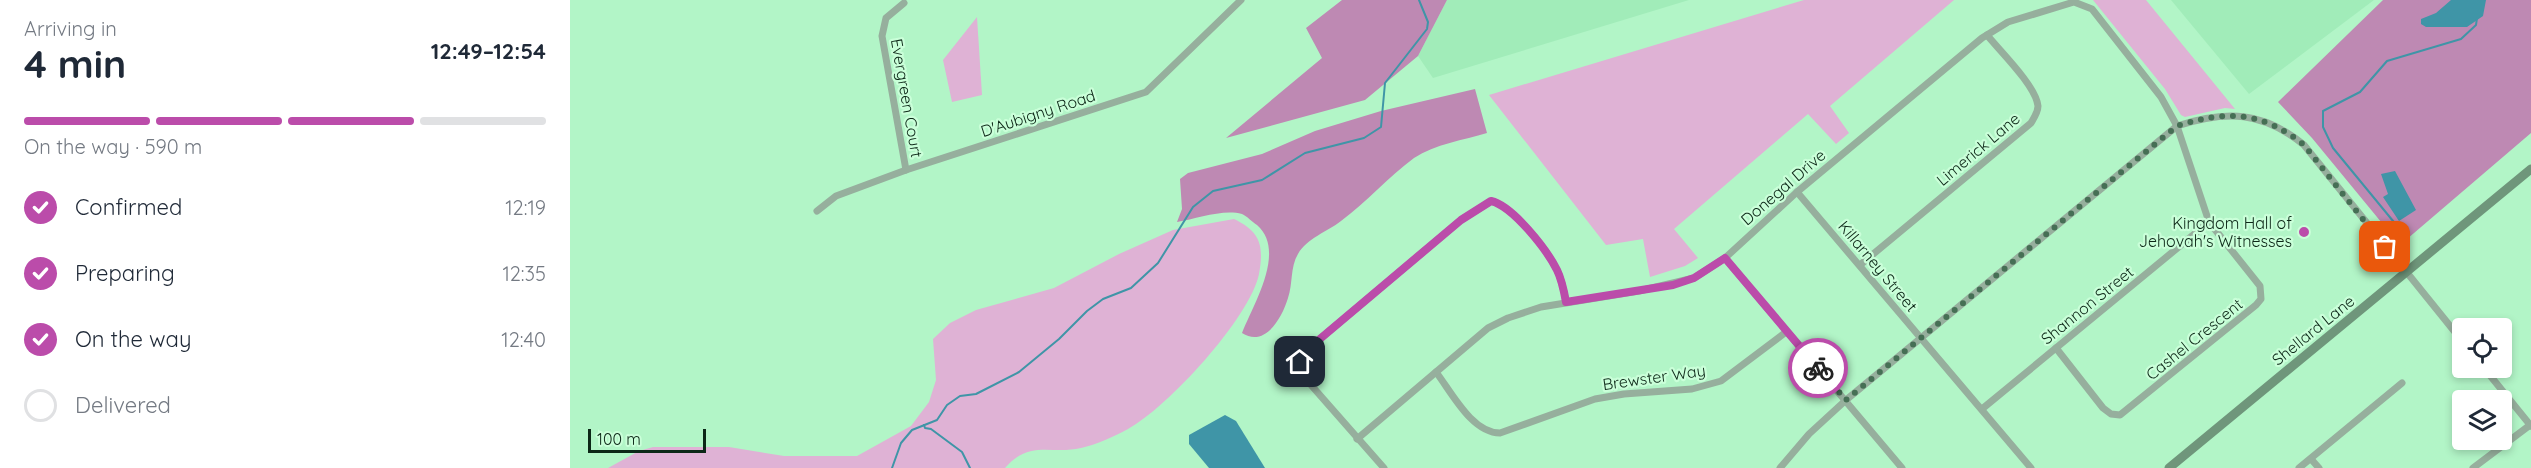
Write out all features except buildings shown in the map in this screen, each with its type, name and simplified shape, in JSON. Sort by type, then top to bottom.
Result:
[{"type":"main road","name":"Shellard Lane","points":[[2169,468],[2531,169]]},
{"type":"street","name":"D'Aubigny Road","points":[[817,211],[836,196],[906,170],[1146,92],[1241,0]]},
{"type":"street","name":"Donegal Drive","points":[[1357,439],[1488,328],[1526,311],[1566,302],[1673,285],[1694,278],[1725,258],[1797,192],[1987,35],[2008,22],[2074,2],[2087,5],[2156,87],[2177,126]]},
{"type":"street","name":"Evergreen Court","points":[[904,3],[886,18],[882,36],[906,170]]},
{"type":"street","name":"Limerick Lane","points":[[1860,264],[2031,123],[2036,115],[2038,109],[2036,94],[1987,35]]},
{"type":"street","points":[[1780,468],[1809,434],[1846,400],[2177,126],[2204,117],[2229,114],[2253,118],[2290,133],[2304,145],[2452,329]]},
{"type":"street","name":"Cashel Crescent","points":[[2056,348],[2107,412],[2115,415],[2129,411],[2256,305],[2260,298],[2260,286],[2209,222],[2177,126]]},
{"type":"street","name":"Killarney Street","points":[[1797,192],[2031,468]]},
{"type":"street","points":[[1384,468],[1304,377],[1300,362],[1302,356],[1478,207],[1491,201],[1505,206],[1551,260],[1561,280],[1566,302]]},
{"type":"street","name":"Shannon Street","points":[[1982,409],[2209,222]]},
{"type":"street","points":[[1725,258],[1902,468]]},
{"type":"street","name":"Brewster Way","points":[[1436,372],[1476,424],[1488,433],[1500,433],[1595,399],[1624,394],[1692,389],[1721,381],[1786,332]]},
{"type":"street","points":[[2473,468],[2531,425],[2492,378]]},
{"type":"street","points":[[2299,468],[2402,383]]},
{"type":"street","points":[[2311,459],[2319,468]]},
{"type":"shaded area","points":[[1342,0],[1447,0],[1418,56],[1365,100],[1226,138],[1322,58],[1306,28]]},
{"type":"shaded area","points":[[1447,0],[1689,0],[1433,78],[1418,56]]},
{"type":"shaded area","points":[[1804,0],[1954,0],[1830,106],[1849,133],[1836,144],[1808,114],[1674,229],[1698,258],[1685,266],[1650,277],[1643,239],[1606,245],[1489,95]]},
{"type":"shaded area","points":[[2093,0],[2146,0],[2235,109],[2225,108],[2185,117],[2181,115],[2165,89]]},
{"type":"shaded area","points":[[2171,0],[2374,0],[2249,94]]},
{"type":"shaded area","points":[[2383,0],[2531,0],[2531,133],[2400,245],[2312,138],[2278,102]]},
{"type":"shaded area","points":[[977,17],[982,95],[952,102],[943,60]]},
{"type":"shaded area","points":[[1475,89],[1487,133],[1422,153],[1395,173],[1351,214],[1302,248],[1295,259],[1288,298],[1277,322],[1265,334],[1258,337],[1250,337],[1242,333],[1265,278],[1269,249],[1265,236],[1257,225],[1242,214],[1218,214],[1177,222],[1182,209],[1180,179],[1188,173],[1262,154],[1315,131],[1381,111]]},
{"type":"shaded area","points":[[1234,219],[1255,235],[1259,241],[1261,255],[1259,274],[1240,314],[1205,360],[1164,402],[1128,429],[1099,443],[1070,450],[1032,451],[1014,459],[1005,468],[608,468],[639,451],[653,447],[729,447],[784,456],[857,456],[911,426],[929,402],[936,380],[933,339],[950,323],[976,310],[1054,288],[1119,254],[1173,230]]},
{"type":"water","points":[[2451,0],[2486,0],[2483,16],[2467,27],[2426,27],[2421,24],[2421,19],[2436,13]]},
{"type":"water","points":[[2395,171],[2416,210],[2399,221],[2383,197],[2388,194],[2381,174]]},
{"type":"water","points":[[1225,415],[1236,421],[1265,468],[1209,468],[1189,444],[1189,435]]},
{"type":"waterway","points":[[892,468],[901,443],[912,430],[937,420],[947,405],[960,396],[976,394],[1019,372],[1059,339],[1087,311],[1103,299],[1131,288],[1158,263],[1193,207],[1213,191],[1262,180],[1305,153],[1364,138],[1381,127],[1385,83],[1427,29],[1428,22],[1419,0]]},
{"type":"waterway","points":[[2403,256],[2407,249],[2407,238],[2333,148],[2323,127],[2323,111],[2360,92],[2387,61],[2461,39],[2476,25],[2477,18]]},
{"type":"waterway","points":[[924,425],[925,428],[931,429],[962,452],[970,468]]},
{"type":"way so far","points":[[1818,368],[1846,400],[2177,126],[2204,117],[2229,114],[2253,118],[2290,133],[2304,145],[2385,247]]},
{"type":"place","name":"Kingdom Hall of Jehovah's Witnesses","points":[[2304,232]]},
{"type":"route","points":[[1300,362],[1308,349],[1461,220],[1478,207],[1491,201],[1505,206],[1551,260],[1561,280],[1566,302],[1673,285],[1700,275],[1725,258],[1818,368]]}]
